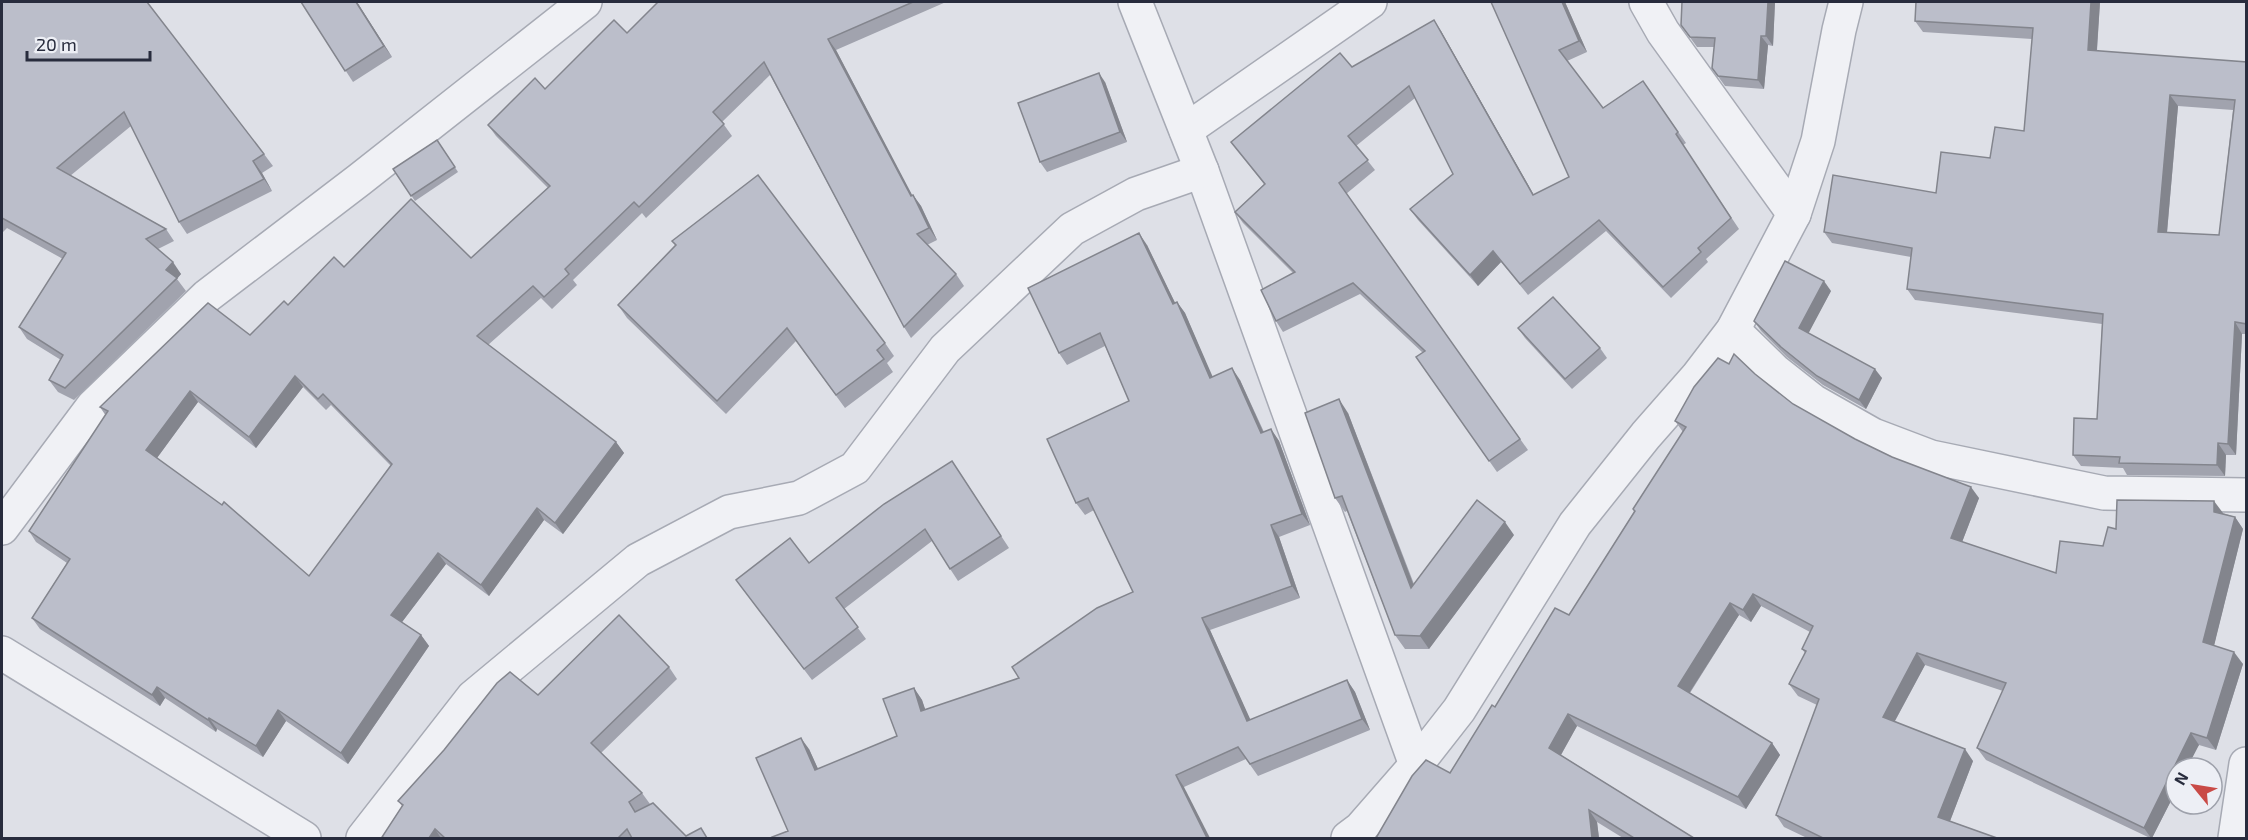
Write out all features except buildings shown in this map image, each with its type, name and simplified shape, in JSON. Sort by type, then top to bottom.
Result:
[{"type":"street","points":[[2,528],[93,406],[207,296],[360,180],[585,2]]},
{"type":"street","points":[[1135,2],[1202,171],[1416,765]]},
{"type":"street","points":[[1186,129],[1370,2]]},
{"type":"street","points":[[1646,2],[1664,32],[1794,214]]},
{"type":"street","points":[[1348,838],[1360,829],[1416,765],[1459,710],[1575,524],[1733,330],[1794,214],[1818,141],[1846,2]]},
{"type":"street","points":[[363,838],[473,697],[638,560],[729,512],[799,498],[855,468],[945,349],[1072,229],[1136,194],[1202,171]]},
{"type":"street","points":[[1733,330],[1775,371],[1813,401],[1873,435],[1931,457],[2104,493],[2247,495]]},
{"type":"street","points":[[2,653],[304,838]]},
{"type":"street","points":[[2235,838],[2247,764]]}]
